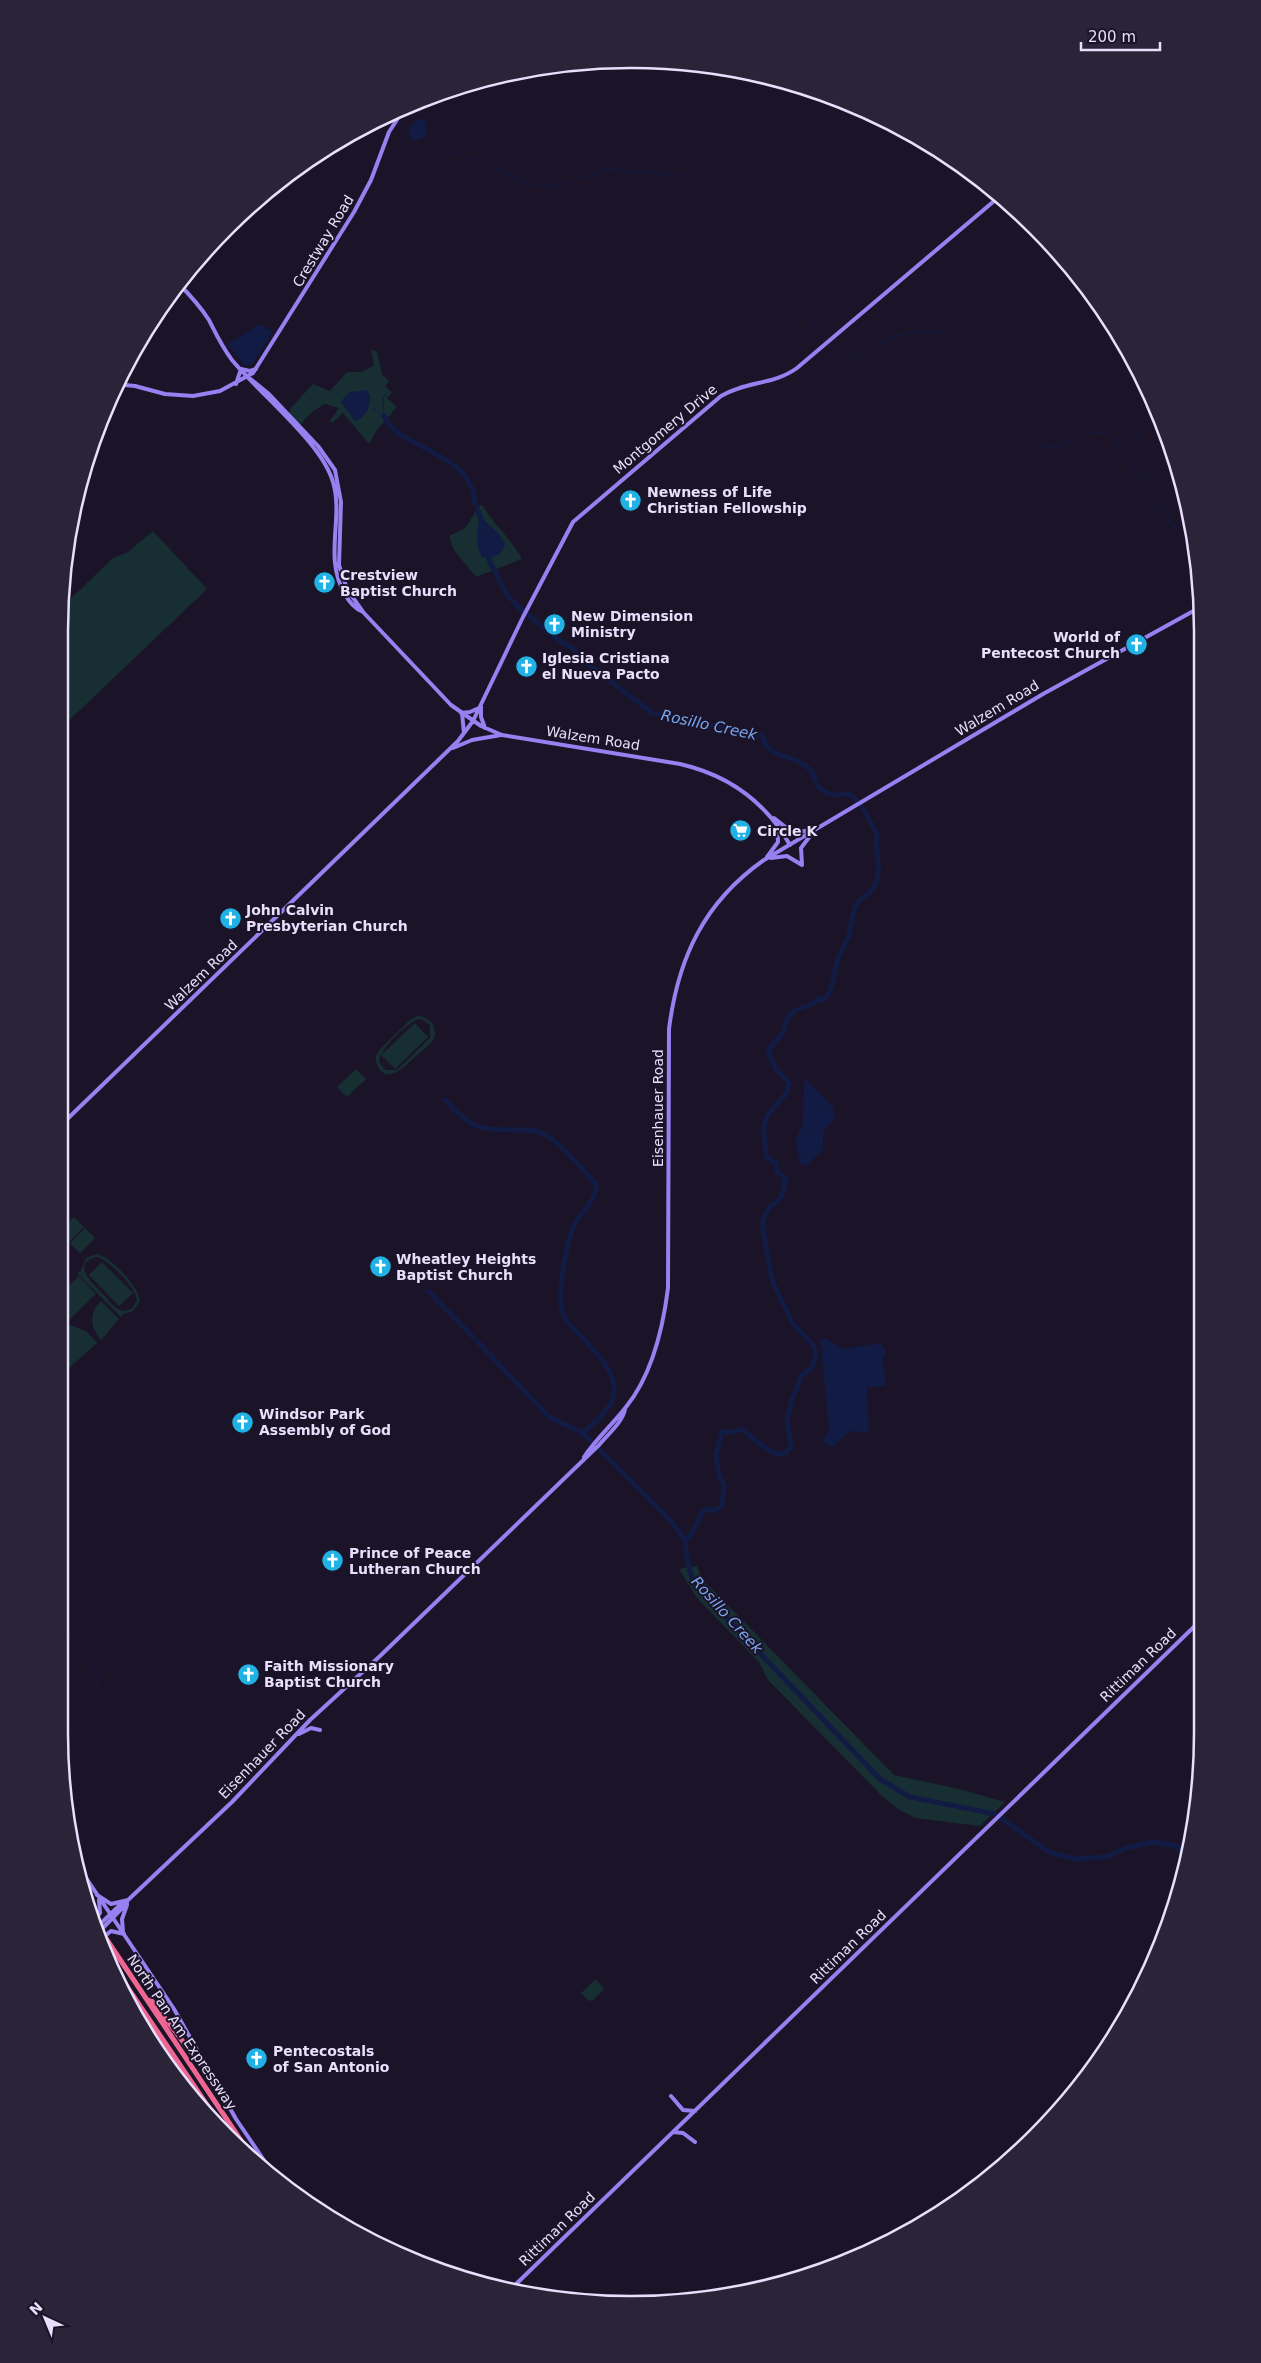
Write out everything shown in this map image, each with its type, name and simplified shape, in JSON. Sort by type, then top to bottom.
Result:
[{"type":"highway","points":[[108,1941],[194,2056],[209,2072]]},
{"type":"highway","name":"North Pan Am Expressway","points":[[108,1941],[239,2137]]},
{"type":"highway","name":"North Pan Am Expressway","points":[[133,1995],[203,2099]]},
{"type":"main road","name":"Crestway Road","points":[[236,384],[248,378],[258,367],[354,212],[371,180],[389,132],[398,118]]},
{"type":"main road","name":"Montgomery Drive","points":[[473,721],[523,617],[569,528],[586,511],[722,396],[742,386],[767,383],[783,377],[994,201]]},
{"type":"main road","points":[[183,289],[197,303],[225,351],[253,385],[316,450],[329,469],[334,485],[336,502],[333,546],[335,571],[346,596],[356,609],[363,612]]},
{"type":"main road","points":[[240,369],[250,371],[258,367]]},
{"type":"main road","points":[[258,367],[255,378],[259,386]]},
{"type":"main road","points":[[236,384],[239,380],[240,369]]},
{"type":"main road","points":[[248,378],[259,386],[318,446],[334,470],[341,502],[339,565],[347,588],[363,612],[461,713],[473,721]]},
{"type":"main road","points":[[124,385],[182,396],[215,392],[236,384],[248,383],[253,385]]},
{"type":"main road","name":"Walzem Road","points":[[68,1118],[449,750],[473,721],[502,735],[694,767],[732,784],[758,802],[777,824],[790,845],[1055,687],[1193,613]]},
{"type":"main road","points":[[461,713],[470,712],[480,706],[485,728]]},
{"type":"main road","points":[[461,713],[465,724],[464,734]]},
{"type":"main road","points":[[449,750],[472,740],[502,735]]},
{"type":"main road","points":[[769,814],[793,833],[816,829]]},
{"type":"main road","points":[[764,860],[778,842],[777,824]]},
{"type":"main road","points":[[764,860],[783,855],[792,858],[802,865],[801,848],[816,829]]},
{"type":"main road","name":"Eisenhauer Road","points":[[101,1924],[232,1802],[291,1740],[584,1457],[624,1414],[649,1364],[658,1340],[668,1288],[669,1029],[678,978],[692,942],[717,904],[740,878],[764,860],[790,845]]},
{"type":"main road","points":[[612,1426],[620,1412],[625,1409]]},
{"type":"main road","name":"Eisenhauer Road","points":[[584,1457],[594,1450],[612,1426]]},
{"type":"main road","name":"Rittiman Road","points":[[517,2284],[1194,1627]]},
{"type":"main road","points":[[291,1740],[308,1729],[320,1730]]},
{"type":"main road","points":[[88,1881],[174,2008],[236,2119],[263,2160]]},
{"type":"main road","points":[[97,1895],[111,1904],[126,1901],[122,1919],[124,1934]]},
{"type":"main road","points":[[97,1895],[101,1910],[98,1916]]},
{"type":"main road","name":"Eisenhauer Road","points":[[102,1927],[111,1916]]},
{"type":"main road","points":[[105,1936],[111,1931],[124,1934]]},
{"type":"main road","points":[[671,2096],[683,2110],[695,2111]]},
{"type":"main road","points":[[673,2132],[683,2133],[694,2142]]},
{"type":"green space","points":[[371,350],[377,351],[382,374],[389,381],[385,386],[392,393],[387,398],[397,407],[377,430],[369,444],[343,413],[332,423],[330,421],[339,408],[325,404],[313,411],[300,425],[289,414],[290,409],[313,384],[330,391],[347,372],[362,372],[374,365]]},
{"type":"green space","points":[[480,505],[483,506],[522,559],[476,577],[454,550],[449,536],[465,528]]},
{"type":"green space","points":[[153,531],[207,589],[68,721],[69,601],[113,558],[128,552]]},
{"type":"green space","points":[[418,1016],[429,1020],[434,1026],[434,1038],[427,1047],[402,1068],[391,1074],[385,1074],[380,1070],[376,1062],[376,1056],[380,1049],[410,1020]],"holes":[[[419,1019],[430,1025],[430,1038],[397,1070],[385,1070],[379,1062],[388,1044],[414,1021]]]},
{"type":"green space","points":[[415,1023],[428,1037],[395,1069],[381,1055]]},
{"type":"green space","points":[[356,1069],[366,1079],[347,1097],[337,1087]]},
{"type":"green space","points":[[74,1217],[84,1227],[69,1242],[68,1241],[68,1223]]},
{"type":"green space","points":[[85,1228],[95,1238],[80,1253],[70,1243]]},
{"type":"green space","points":[[97,1254],[103,1256],[123,1273],[139,1295],[140,1301],[133,1311],[123,1314],[121,1317],[77,1273],[81,1271],[86,1258]],"holes":[[[97,1257],[102,1259],[127,1282],[136,1295],[137,1300],[132,1308],[120,1310],[94,1285],[86,1274],[85,1264],[89,1260]]]},
{"type":"green space","points":[[102,1262],[133,1293],[119,1306],[89,1275]]},
{"type":"green space","points":[[79,1276],[96,1294],[68,1321],[68,1286]]},
{"type":"green space","points":[[101,1301],[119,1319],[101,1340],[97,1335],[92,1320],[94,1310]]},
{"type":"green space","points":[[68,1325],[86,1331],[97,1343],[68,1369]]},
{"type":"green space","points":[[697,1566],[702,1579],[894,1775],[959,1789],[1005,1802],[980,1826],[915,1818],[898,1809],[882,1796],[768,1680],[759,1662],[697,1598],[679,1569]]},
{"type":"green space","points":[[596,1979],[604,1989],[593,2000],[589,2001],[581,1993]]},
{"type":"water","points":[[417,119],[422,119],[426,122],[427,130],[424,137],[415,141],[410,138],[408,130]]},
{"type":"water","points":[[261,324],[273,332],[253,363],[248,366],[244,365],[227,344]]},
{"type":"water","points":[[366,390],[370,395],[369,407],[362,417],[355,421],[341,402],[350,392]]},
{"type":"water","points":[[480,517],[499,534],[505,544],[502,551],[493,557],[482,557],[478,548],[477,538]]},
{"type":"water","points":[[807,1080],[833,1107],[835,1117],[823,1133],[823,1149],[806,1166],[800,1164],[795,1141],[803,1123],[804,1082]]},
{"type":"water","points":[[826,1338],[843,1349],[881,1343],[886,1352],[883,1358],[886,1386],[867,1387],[869,1433],[850,1431],[832,1448],[822,1441],[829,1430],[820,1339]]},
{"type":"waterway","points":[[398,124],[409,127]]},
{"type":"waterway","points":[[424,132],[447,149],[536,186],[558,186],[609,169],[677,175],[696,187],[826,341]]},
{"type":"waterway","points":[[829,344],[847,358],[854,358],[898,335],[925,331],[943,334],[1010,430],[1020,437],[1038,444],[1056,447],[1097,432],[1111,435],[1148,493],[1178,533]]},
{"type":"waterway","points":[[384,416],[383,398],[388,391]]},
{"type":"waterway","name":"Rosillo Creek","points":[[373,409],[382,416]]},
{"type":"waterway","name":"Rosillo Creek","points":[[384,416],[392,427],[403,436],[448,461],[461,472],[471,485],[475,503]]},
{"type":"waterway","points":[[1154,424],[1139,433],[1133,446],[1146,476],[1160,494],[1176,530]]},
{"type":"waterway","name":"Rosillo Creek","points":[[477,508],[482,522]]},
{"type":"waterway","points":[[1178,533],[1186,539]]},
{"type":"waterway","name":"Rosillo Creek","points":[[488,552],[490,562],[506,593],[516,605],[560,641],[574,649],[579,657],[652,713],[763,736],[765,744],[770,749],[775,753],[801,763],[810,770],[816,781]]},
{"type":"waterway","name":"Rosillo Creek","points":[[818,786],[832,794],[847,793],[861,805],[877,834],[878,870],[877,881],[874,886],[856,905],[849,935],[837,961],[833,981],[826,998],[821,1001],[819,998],[812,1004],[793,1011],[786,1021],[783,1033],[768,1050],[776,1069],[789,1083],[786,1093],[768,1115],[764,1125],[766,1157],[776,1163],[777,1172],[787,1179],[784,1182],[784,1190],[781,1197],[769,1207],[763,1220],[763,1230],[772,1280],[793,1324],[814,1346],[816,1354],[813,1367],[802,1375],[792,1399],[787,1420],[791,1447],[786,1453],[773,1452],[741,1429],[732,1432],[722,1432],[716,1455],[719,1475],[724,1485],[722,1506],[714,1511],[709,1509],[703,1511],[692,1533],[685,1541],[692,1577],[707,1597],[880,1779],[910,1797],[995,1814],[1049,1852],[1074,1859],[1106,1857],[1126,1848],[1153,1842],[1177,1846],[1181,1851]]},
{"type":"waterway","points":[[445,1100],[476,1126],[492,1129],[534,1130],[547,1136],[570,1155],[596,1184],[592,1199],[573,1228],[564,1264],[561,1290],[562,1310],[565,1317],[608,1368],[614,1388],[613,1399],[607,1409],[583,1433]]},
{"type":"waterway","points":[[414,1300],[426,1290],[429,1292]]},
{"type":"waterway","points":[[429,1292],[473,1337]]},
{"type":"waterway","points":[[477,1341],[549,1417],[581,1432],[593,1442]]},
{"type":"waterway","points":[[599,1449],[671,1521],[685,1541]]},
{"type":"waterway","points":[[68,1631],[92,1665],[98,1685],[92,1699],[75,1716]]},
{"type":"waterway","points":[[631,2186],[729,2287]]},
{"type":"place","name":"Newness of Life Christian Fellowship","points":[[631,500]]},
{"type":"place","name":"Crestview Baptist Church","points":[[324,583]]},
{"type":"place","name":"New Dimension Ministry","points":[[555,624]]},
{"type":"place","name":"World of Pentecost Church","points":[[1136,645]]},
{"type":"place","name":"Iglesia Cristiana el Nueva Pacto","points":[[526,666]]},
{"type":"place","name":"Circle K","points":[[741,831]]},
{"type":"place","name":"John Calvin Presbyterian Church","points":[[230,918]]},
{"type":"place","name":"Wheatley Heights Baptist Church","points":[[380,1267]]},
{"type":"place","name":"Windsor Park Assembly of God","points":[[243,1422]]},
{"type":"place","name":"Prince of Peace Lutheran Church","points":[[333,1561]]},
{"type":"place","name":"Faith Missionary Baptist Church","points":[[248,1674]]},
{"type":"place","name":"Pentecostals of San Antonio","points":[[257,2059]]}]
